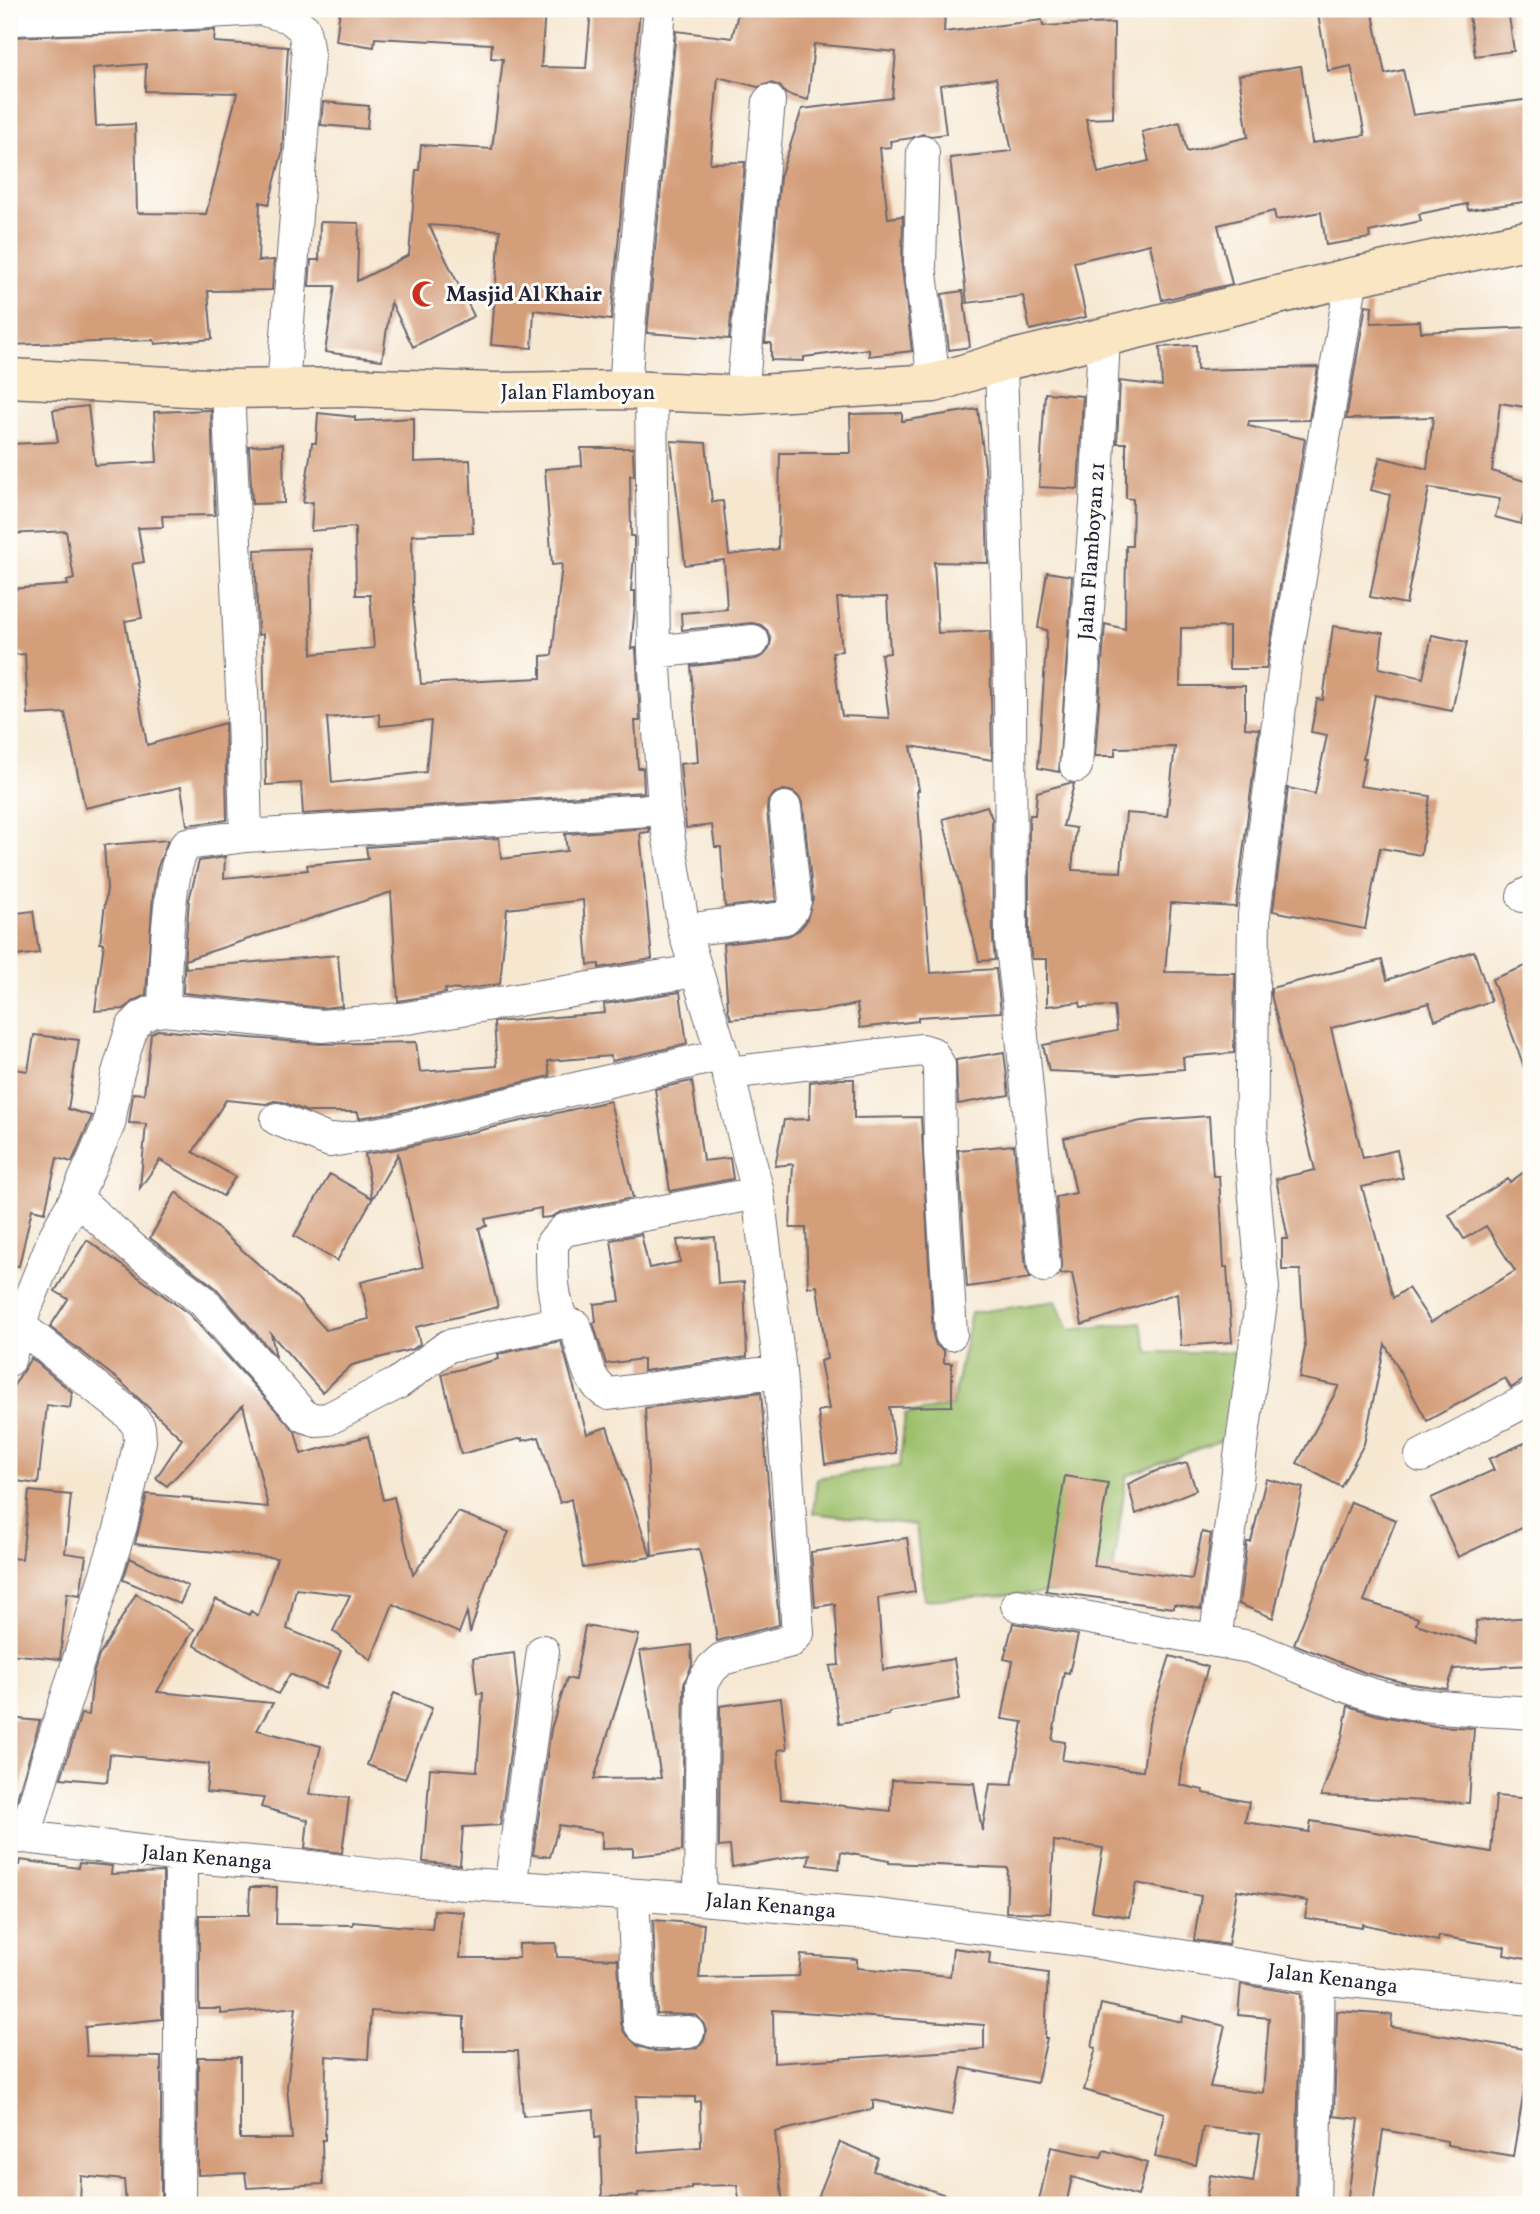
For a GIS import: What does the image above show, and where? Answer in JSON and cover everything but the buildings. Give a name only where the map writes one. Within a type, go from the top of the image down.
[{"type":"street","points":[[9,19],[138,16],[261,9],[289,17],[304,29],[308,55],[283,388]]},
{"type":"street","points":[[660,9],[631,303],[664,809],[684,930],[758,1192],[780,1371],[798,1633],[791,1641],[722,1660],[712,1668],[702,1684],[700,1899]]},
{"type":"street","points":[[742,395],[769,101]]},
{"type":"street","points":[[923,152],[920,264],[934,383]]},
{"type":"street","name":"Jalan Flamboyan","points":[[9,378],[228,389],[350,387],[742,395],[934,383],[1001,362],[1352,277],[1531,240]]},
{"type":"street","points":[[1215,1642],[1263,1288],[1251,1153],[1254,915],[1286,658],[1352,277]]},
{"type":"street","name":"Jalan Flamboyan 21","points":[[1076,766],[1096,503],[1104,337]]},
{"type":"street","points":[[1001,362],[1010,691],[1010,941],[1019,1005],[1044,1266]]},
{"type":"street","points":[[228,389],[246,836]]},
{"type":"street","points":[[654,652],[753,641]]},
{"type":"street","points":[[684,930],[785,918],[792,910],[795,901],[785,808]]},
{"type":"street","points":[[164,1010],[166,933],[182,848],[187,844],[246,836],[664,809]]},
{"type":"street","points":[[9,1360],[19,1325],[55,1236],[76,1198],[109,1124],[117,1076],[132,1027],[142,1017],[164,1010],[322,1026],[401,1019],[695,971]]},
{"type":"street","points":[[277,1119],[330,1141],[393,1131],[724,1064],[922,1050],[932,1053],[939,1065],[940,1151],[951,1334]]},
{"type":"street","points":[[563,1322],[555,1293],[552,1243],[564,1230],[758,1192]]},
{"type":"street","points":[[76,1198],[132,1248],[202,1300],[304,1416],[316,1420],[328,1419],[398,1383],[448,1346],[563,1322],[575,1326],[590,1375],[601,1390],[609,1394],[780,1371]]},
{"type":"street","points":[[17,1838],[51,1745],[121,1526],[139,1441],[139,1427],[130,1414],[19,1325]]},
{"type":"street","points":[[1421,1456],[1531,1398]]},
{"type":"street","points":[[1017,1605],[1250,1647],[1362,1692],[1461,1710],[1531,1713]]},
{"type":"street","points":[[510,1888],[543,1651]]},
{"type":"street","name":"Jalan Kenanga","points":[[17,1838],[422,1881],[700,1899],[868,1914],[1074,1938],[1319,1978],[1531,1999]]},
{"type":"street","points":[[179,2205],[181,1856]]},
{"type":"street","points":[[633,1895],[639,2022],[642,2030],[649,2033],[688,2032]]},
{"type":"street","points":[[1314,2205],[1319,1978]]},
{"type":"green space","points":[[1056,1301],[1069,1330],[1140,1322],[1149,1352],[1237,1352],[1233,1436],[1126,1476],[1111,1589],[924,1600],[916,1525],[813,1513],[817,1478],[900,1466],[905,1414],[952,1406],[971,1313]]},
{"type":"place","name":"Masjid Al Khair","points":[[425,294]]}]
